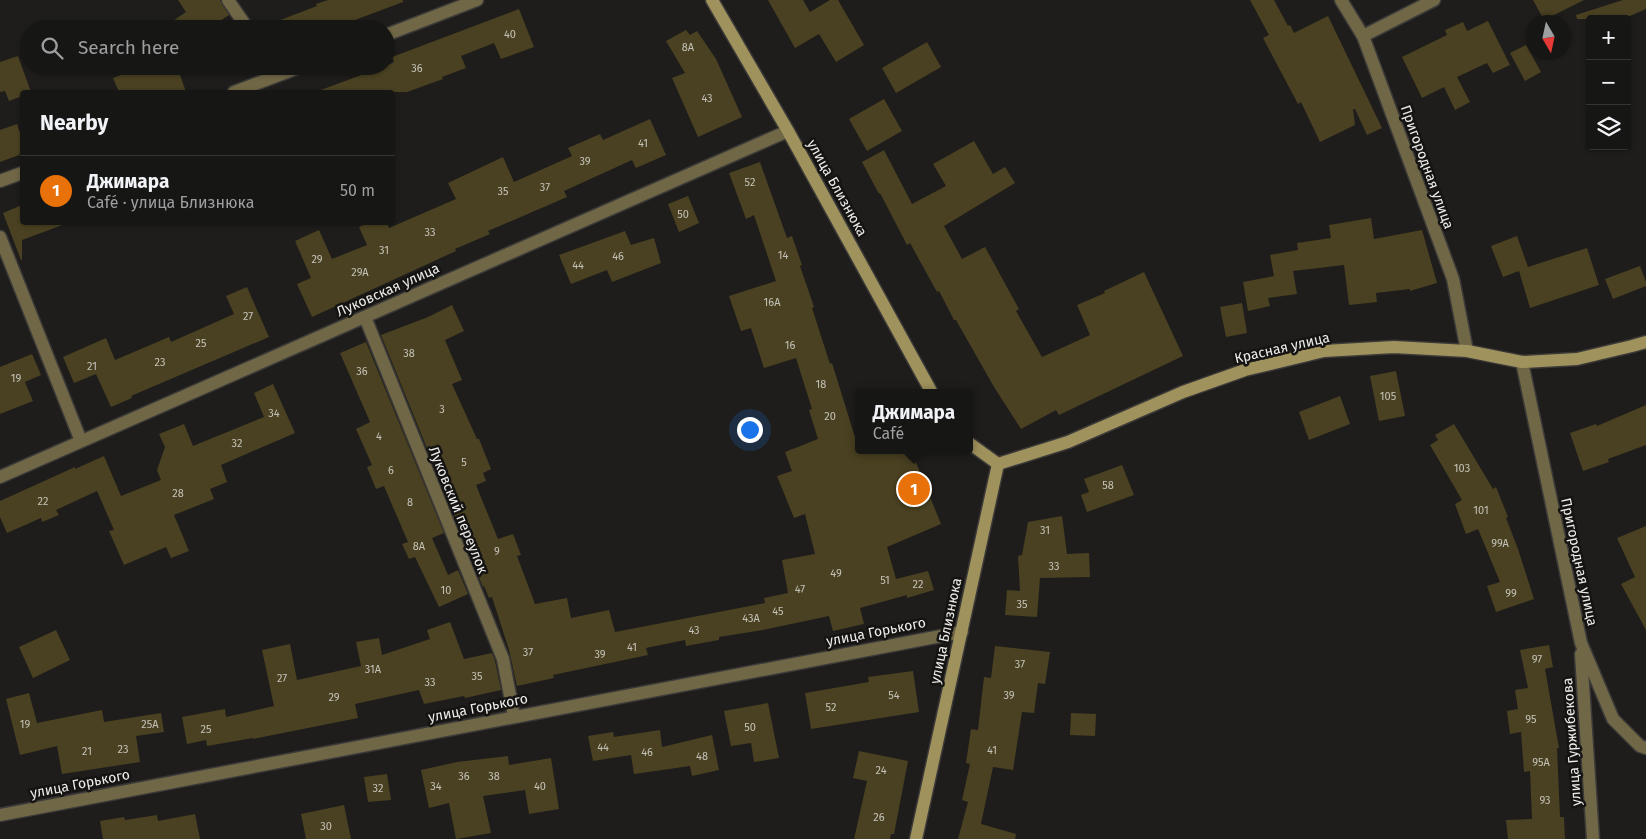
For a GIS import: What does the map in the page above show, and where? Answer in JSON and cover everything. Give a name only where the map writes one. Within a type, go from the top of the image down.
[{"type":"street","points":[[228,0],[242,20]]},
{"type":"street","points":[[395,31],[477,0]]},
{"type":"street","name":"улица Близнюка","points":[[712,0],[788,131],[930,389]]},
{"type":"street","name":"Пригородная улица","points":[[1341,0],[1363,36],[1453,279],[1467,351]]},
{"type":"street","points":[[1363,36],[1434,0]]},
{"type":"street","points":[[238,90],[267,75]]},
{"type":"street","name":"Луковская улица","points":[[0,477],[788,131]]},
{"type":"street","points":[[0,181],[20,174]]},
{"type":"street","points":[[0,237],[81,441]]},
{"type":"street","name":"Луковский переулок","points":[[365,317],[503,659],[514,716]]},
{"type":"street","name":"Красная улица","points":[[998,464],[1068,442],[1183,392],[1245,370],[1324,352],[1394,347],[1467,351],[1522,362],[1576,359],[1646,342]]},
{"type":"street","name":"Пригородная улица","points":[[1522,362],[1581,643],[1613,719],[1640,746],[1646,748]]},
{"type":"street","points":[[973,446],[998,464]]},
{"type":"street","name":"улица Близнюка","points":[[916,839],[998,464]]},
{"type":"street","name":"улица Горького","points":[[0,815],[962,632]]},
{"type":"street","name":"улица Гуржибекова","points":[[1581,643],[1593,839]]},
{"type":"building","points":[[178,0],[220,0],[229,15],[222,20],[174,20],[186,12]]},
{"type":"building","points":[[328,0],[403,0],[403,2],[355,20],[280,20],[317,6],[316,4]]},
{"type":"building","points":[[768,0],[803,0],[810,12],[830,0],[838,0],[864,45],[836,62],[819,34],[795,48]]},
{"type":"building","points":[[1250,0],[1274,0],[1288,26],[1290,25],[1294,33],[1328,16],[1382,128],[1367,135],[1355,109],[1353,109],[1355,125],[1320,142],[1301,102],[1298,104],[1263,38],[1269,35]]},
{"type":"building","points":[[1533,0],[1584,0],[1554,15],[1541,15]]},
{"type":"building","points":[[1623,0],[1646,0],[1646,9],[1631,16],[1586,15],[1586,19],[1577,19],[1576,15]]},
{"type":"building","points":[[519,9],[534,47],[501,59],[494,43],[461,56],[466,68],[442,77],[443,79],[407,92],[395,92],[395,90],[321,90],[362,75],[395,75],[395,56]]},
{"type":"building","points":[[1488,21],[1510,65],[1493,73],[1487,63],[1457,77],[1470,102],[1455,110],[1444,87],[1422,98],[1402,57],[1447,35],[1445,30],[1463,22],[1467,31]]},
{"type":"building","points":[[686,30],[690,35],[697,31],[716,59],[742,117],[698,137],[672,78],[685,73],[666,41]]},
{"type":"building","points":[[927,42],[941,67],[896,93],[882,68]]},
{"type":"building","points":[[1526,45],[1526,60],[1534,60],[1541,72],[1525,81],[1510,53]]},
{"type":"building","points":[[18,56],[20,75],[25,75],[30,90],[20,90],[20,97],[9,101],[5,91],[0,92],[0,62]]},
{"type":"building","points":[[121,75],[180,75],[185,90],[118,90],[113,78]]},
{"type":"building","points":[[884,99],[902,131],[867,151],[849,119]]},
{"type":"building","points":[[650,119],[666,155],[636,168],[632,160],[564,191],[567,197],[488,231],[490,234],[455,249],[456,251],[312,317],[297,284],[311,278],[295,241],[319,230],[332,259],[367,245],[359,227],[363,225],[388,225],[389,228],[456,199],[448,183],[503,157],[514,182],[572,156],[568,148],[600,134],[603,140]]},
{"type":"building","points":[[17,124],[20,133],[20,155],[0,162],[0,130]]},
{"type":"building","points":[[974,141],[993,174],[1005,167],[1015,183],[944,226],[962,259],[985,247],[1019,309],[1016,311],[1042,357],[1090,335],[1077,305],[1105,293],[1104,291],[1144,272],[1183,356],[1059,415],[1056,410],[1021,429],[994,387],[956,320],[954,320],[939,291],[937,292],[910,243],[907,245],[862,162],[884,150],[912,204],[946,186],[933,164]]},
{"type":"building","points":[[760,162],[787,238],[792,236],[802,265],[800,266],[814,307],[812,308],[830,364],[832,363],[855,437],[855,454],[913,454],[941,524],[887,547],[896,579],[928,571],[934,590],[907,598],[907,595],[860,608],[864,624],[833,631],[829,616],[719,637],[719,640],[686,646],[685,640],[646,648],[648,655],[553,675],[554,678],[517,686],[509,650],[492,597],[489,598],[473,563],[478,561],[465,525],[459,527],[381,335],[428,317],[452,305],[464,331],[445,340],[462,380],[452,384],[477,439],[479,439],[491,469],[483,473],[486,481],[476,485],[498,539],[513,534],[521,555],[517,556],[535,604],[567,598],[571,618],[609,610],[615,632],[765,603],[764,598],[788,593],[782,560],[815,554],[805,514],[794,518],[777,476],[792,471],[785,452],[818,439],[809,410],[812,409],[796,358],[764,368],[751,328],[741,331],[729,296],[776,281],[754,215],[746,219],[729,173]]},
{"type":"building","points":[[688,196],[699,223],[679,232],[668,204]]},
{"type":"building","points":[[20,206],[20,225],[62,225],[22,240],[21,260],[3,213]]},
{"type":"building","points":[[1371,218],[1374,239],[1422,230],[1437,283],[1410,291],[1410,289],[1376,293],[1377,302],[1349,305],[1344,265],[1293,271],[1297,294],[1268,298],[1270,306],[1248,311],[1243,282],[1274,276],[1270,255],[1298,250],[1297,243],[1331,238],[1329,225]]},
{"type":"building","points":[[625,231],[631,245],[654,238],[661,263],[612,282],[607,270],[571,284],[559,255]]},
{"type":"building","points":[[1517,236],[1528,267],[1587,248],[1599,285],[1530,308],[1519,271],[1503,277],[1491,246]]},
{"type":"building","points":[[1640,266],[1646,286],[1613,299],[1605,279]]},
{"type":"building","points":[[247,287],[269,337],[131,396],[132,398],[111,407],[96,374],[74,383],[63,357],[106,338],[115,360],[169,337],[171,342],[234,314],[226,296]]},
{"type":"building","points":[[1242,303],[1247,333],[1226,337],[1220,307]]},
{"type":"building","points":[[366,342],[444,533],[432,538],[448,575],[458,570],[468,594],[439,607],[415,557],[409,559],[402,544],[408,542],[384,486],[376,489],[367,467],[372,465],[356,429],[370,422],[340,353]]},
{"type":"building","points":[[32,354],[41,375],[25,382],[33,401],[0,414],[0,367]]},
{"type":"building","points":[[1396,371],[1405,416],[1379,421],[1370,376]]},
{"type":"building","points":[[273,384],[295,433],[221,465],[227,482],[210,489],[214,499],[174,515],[189,551],[171,558],[166,547],[124,565],[109,531],[114,530],[97,491],[56,510],[59,515],[42,522],[41,518],[7,533],[0,517],[0,501],[104,456],[121,496],[161,480],[157,470],[165,447],[159,434],[184,424],[193,446],[264,417],[254,393]]},
{"type":"building","points":[[1340,396],[1350,424],[1309,440],[1299,412]]},
{"type":"building","points":[[1646,405],[1646,445],[1608,459],[1609,462],[1583,471],[1570,433],[1596,424],[1597,426]]},
{"type":"building","points":[[1454,424],[1493,489],[1496,487],[1508,517],[1506,518],[1534,599],[1496,612],[1487,586],[1500,582],[1478,529],[1466,534],[1455,504],[1462,500],[1430,445],[1438,440],[1435,435]]},
{"type":"building","points":[[1122,465],[1134,495],[1087,512],[1081,495],[1089,492],[1084,479]]},
{"type":"building","points":[[1062,516],[1067,554],[1089,553],[1090,577],[1040,578],[1037,617],[1005,615],[1007,590],[1020,591],[1018,556],[1022,555],[1028,522]]},
{"type":"building","points":[[1646,526],[1646,630],[1621,584],[1635,577],[1617,538]]},
{"type":"building","points":[[450,622],[464,659],[492,653],[501,690],[424,704],[419,690],[355,704],[358,718],[253,739],[207,746],[206,740],[187,744],[182,717],[225,709],[226,717],[274,706],[262,650],[290,644],[297,680],[361,666],[356,642],[379,638],[382,655],[430,639],[427,630]]},
{"type":"building","points":[[56,630],[70,660],[33,678],[19,647]]},
{"type":"building","points":[[1549,645],[1553,667],[1545,669],[1559,748],[1557,748],[1560,817],[1564,817],[1565,839],[1508,839],[1506,820],[1532,819],[1530,771],[1524,772],[1521,732],[1510,734],[1507,711],[1518,709],[1515,690],[1528,688],[1520,650]]},
{"type":"building","points":[[995,646],[1050,652],[1045,684],[1038,683],[1034,713],[1022,712],[1013,770],[993,767],[981,824],[1016,834],[1015,839],[958,839],[968,802],[962,800],[970,764],[966,763],[971,729],[978,730],[984,677],[991,678]]},
{"type":"building","points":[[913,671],[919,712],[811,729],[805,693],[869,682],[868,677]]},
{"type":"building","points":[[29,693],[37,723],[102,710],[104,722],[161,713],[164,732],[136,736],[140,762],[62,774],[57,746],[20,755],[6,699]]},
{"type":"building","points":[[768,703],[779,758],[754,762],[751,743],[731,746],[724,711]]},
{"type":"building","points":[[1071,713],[1096,714],[1095,736],[1070,735]]},
{"type":"building","points":[[660,730],[662,747],[712,735],[719,770],[692,776],[690,766],[634,774],[631,755],[593,761],[588,736],[613,732],[614,737]]},
{"type":"building","points":[[859,751],[908,761],[894,834],[891,834],[890,839],[854,839],[867,781],[853,778]]},
{"type":"building","points":[[508,756],[509,765],[551,758],[559,809],[529,814],[525,790],[483,796],[491,833],[456,839],[449,803],[429,808],[421,770],[457,762]]},
{"type":"building","points":[[387,774],[391,800],[368,802],[364,777]]},
{"type":"building","points":[[344,805],[351,839],[306,839],[301,814]]},
{"type":"building","points":[[195,814],[200,839],[103,839],[100,821],[124,817],[125,820],[157,815],[158,821]]},
{"type":"place","name":"Джимара","points":[[914,489]]}]
